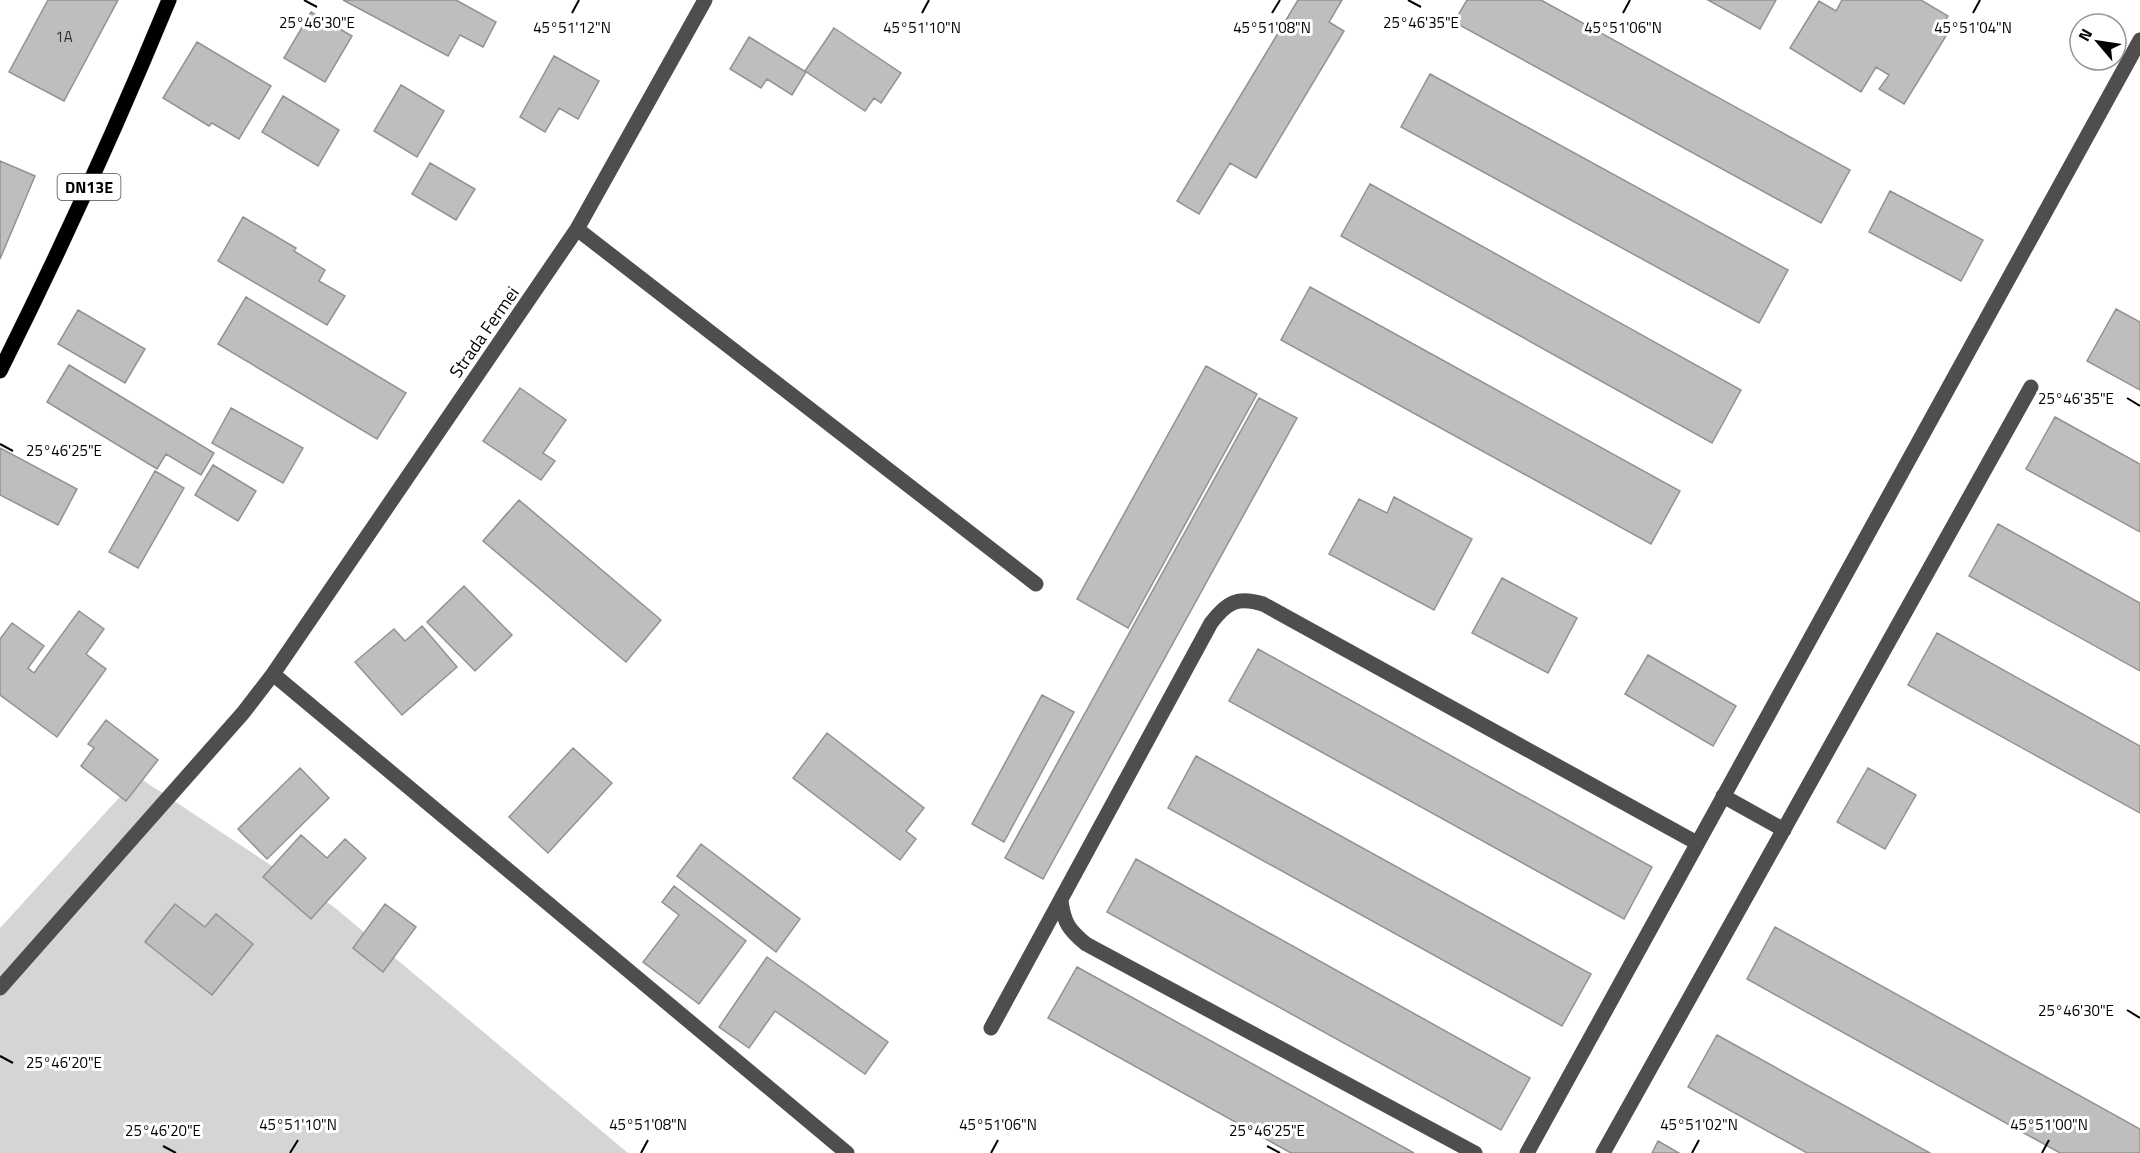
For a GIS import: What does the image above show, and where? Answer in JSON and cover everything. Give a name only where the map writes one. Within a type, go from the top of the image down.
[{"type":"main road","name":"DN13E","points":[[0,371],[103,156],[169,0]]},
{"type":"street","name":"Strada Fermei","points":[[0,987],[243,713],[273,674],[577,229],[705,0]]},
{"type":"street","points":[[1527,1153],[2140,40]]},
{"type":"street","points":[[577,229],[1036,584]]},
{"type":"street","points":[[1604,1153],[2031,387]]},
{"type":"street","points":[[991,1028],[1211,623],[1220,611],[1234,602],[1248,599],[1263,604],[1697,843]]},
{"type":"street","points":[[273,674],[847,1153]]},
{"type":"street","points":[[1723,796],[1784,830]]},
{"type":"street","points":[[1061,901],[1064,920],[1072,933],[1086,944],[1475,1153]]},
{"type":"shaded area","points":[[138,777],[334,907],[628,1153],[0,1153],[0,928]]},
{"type":"building","points":[[48,0],[118,0],[64,101],[9,72]]},
{"type":"building","points":[[343,0],[456,0],[496,22],[483,47],[460,35],[448,56]]},
{"type":"building","points":[[1298,0],[1342,0],[1329,22],[1344,31],[1256,178],[1230,163],[1199,214],[1177,201]]},
{"type":"building","points":[[1467,0],[1541,0],[1850,170],[1821,223],[1454,22]]},
{"type":"building","points":[[1708,0],[1776,0],[1760,29]]},
{"type":"building","points":[[1842,0],[1921,0],[1948,16],[1939,31],[1946,36],[1904,104],[1879,89],[1889,75],[1876,67],[1861,92],[1790,48],[1819,1],[1836,11]]},
{"type":"building","points":[[311,12],[352,36],[325,82],[284,58]]},
{"type":"building","points":[[834,28],[901,73],[881,103],[874,98],[865,111],[805,71]]},
{"type":"building","points":[[749,37],[806,72],[792,95],[767,79],[761,88],[730,69]]},
{"type":"building","points":[[197,42],[271,86],[239,139],[212,123],[209,126],[163,98]]},
{"type":"building","points":[[554,56],[599,81],[578,119],[559,108],[545,132],[520,117]]},
{"type":"building","points":[[1430,74],[1788,270],[1759,323],[1401,127]]},
{"type":"building","points":[[401,85],[444,111],[417,157],[374,131]]},
{"type":"building","points":[[283,96],[339,130],[318,166],[262,132]]},
{"type":"building","points":[[0,161],[35,176],[0,259]]},
{"type":"building","points":[[430,163],[475,189],[456,220],[412,194]]},
{"type":"building","points":[[1370,184],[1741,390],[1712,443],[1341,236]]},
{"type":"building","points":[[1890,191],[1983,240],[1961,281],[1869,232]]},
{"type":"building","points":[[243,217],[296,248],[294,251],[325,270],[319,281],[345,296],[327,325],[218,261]]},
{"type":"building","points":[[1310,287],[1680,491],[1651,544],[1281,340]]},
{"type":"building","points":[[246,297],[406,393],[377,439],[218,344]]},
{"type":"building","points":[[2116,309],[2140,322],[2140,390],[2087,361]]},
{"type":"building","points":[[78,310],[145,349],[125,383],[58,344]]},
{"type":"building","points":[[69,365],[214,453],[201,475],[166,454],[157,469],[47,402]]},
{"type":"building","points":[[1206,366],[1257,394],[1128,628],[1077,599]]},
{"type":"building","points":[[520,388],[566,420],[543,453],[555,461],[541,480],[483,441]]},
{"type":"building","points":[[1259,398],[1297,418],[1043,879],[1005,858]]},
{"type":"building","points":[[231,408],[303,448],[283,483],[212,443]]},
{"type":"building","points":[[2055,417],[2140,464],[2140,532],[2026,469]]},
{"type":"building","points":[[0,448],[77,489],[58,525],[0,495]]},
{"type":"building","points":[[213,465],[256,491],[238,521],[195,495]]},
{"type":"building","points":[[155,471],[184,488],[138,568],[109,552]]},
{"type":"building","points":[[1394,497],[1472,539],[1434,610],[1329,554],[1359,499],[1387,513]]},
{"type":"building","points":[[519,500],[661,620],[626,662],[483,541]]},
{"type":"building","points":[[1998,524],[2140,603],[2140,671],[1969,576]]},
{"type":"building","points":[[1502,578],[1577,618],[1548,673],[1472,633]]},
{"type":"building","points":[[464,586],[512,635],[475,671],[427,622]]},
{"type":"building","points":[[79,611],[104,629],[86,654],[106,669],[57,737],[0,695],[0,639],[12,623],[44,646],[28,668],[34,673]]},
{"type":"building","points":[[422,626],[457,667],[402,715],[355,662],[394,629],[405,641]]},
{"type":"building","points":[[1937,633],[2140,746],[2140,813],[1908,685]]},
{"type":"building","points":[[1258,649],[1652,867],[1624,919],[1229,701]]},
{"type":"building","points":[[1648,655],[1736,706],[1713,746],[1625,694]]},
{"type":"building","points":[[1042,695],[1074,712],[1004,842],[972,824]]},
{"type":"building","points":[[106,720],[158,760],[126,801],[81,766],[94,748],[88,744]]},
{"type":"building","points":[[827,733],[924,808],[906,831],[916,839],[900,860],[793,778]]},
{"type":"building","points":[[573,748],[612,783],[548,853],[509,817]]},
{"type":"building","points":[[1196,756],[1591,974],[1562,1026],[1168,808]]},
{"type":"building","points":[[300,768],[329,798],[267,859],[238,829]]},
{"type":"building","points":[[1868,768],[1916,795],[1885,849],[1837,822]]},
{"type":"building","points":[[301,835],[327,858],[345,839],[366,858],[311,919],[263,877]]},
{"type":"building","points":[[701,844],[800,919],[776,952],[677,876]]},
{"type":"building","points":[[1136,859],[1530,1078],[1501,1130],[1107,912]]},
{"type":"building","points":[[674,886],[746,941],[699,1004],[643,962],[679,915],[662,902]]},
{"type":"building","points":[[175,904],[205,927],[216,914],[253,944],[212,995],[145,942]]},
{"type":"building","points":[[385,904],[416,927],[383,972],[353,948]]},
{"type":"building","points":[[1775,927],[2140,1129],[2140,1153],[2060,1153],[1747,979]]},
{"type":"building","points":[[767,957],[888,1042],[865,1074],[775,1011],[749,1048],[719,1027]]},
{"type":"building","points":[[1077,967],[1414,1153],[1291,1153],[1048,1018]]},
{"type":"building","points":[[1717,1035],[1930,1153],[1807,1153],[1688,1087]]},
{"type":"building","points":[[1658,1141],[1679,1153],[1652,1153]]}]
